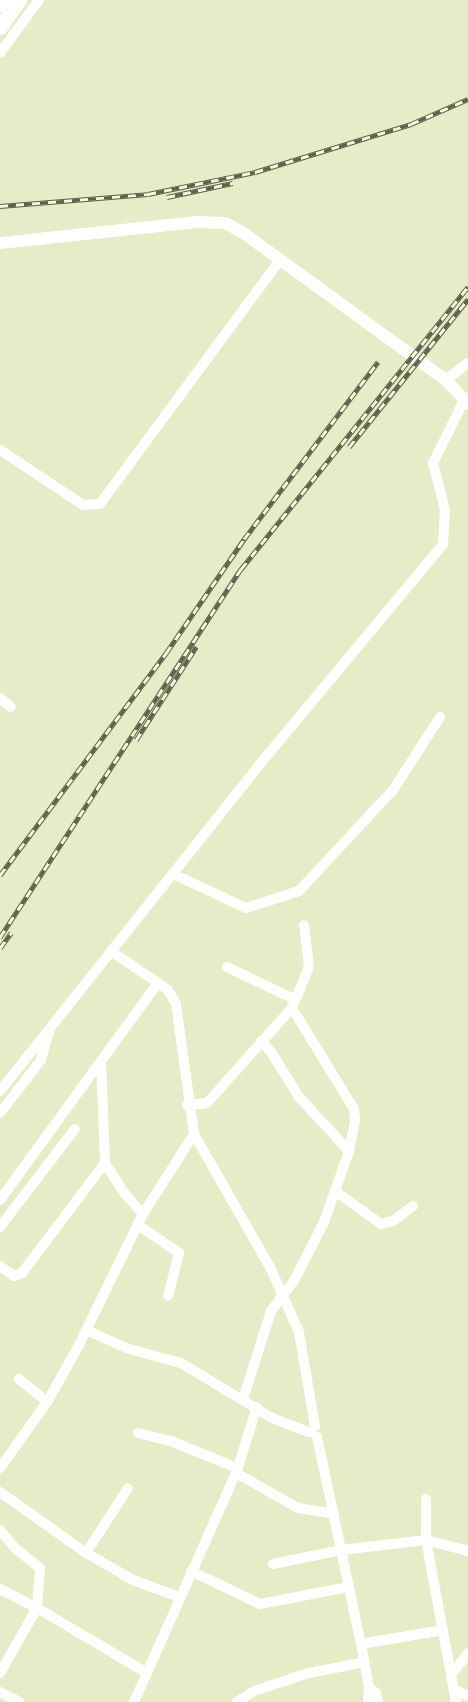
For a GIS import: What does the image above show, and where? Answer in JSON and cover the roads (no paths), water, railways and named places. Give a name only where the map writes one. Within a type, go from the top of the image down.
[{"type":"main road","points":[[0,4],[3,0]]},
{"type":"main road","points":[[0,26],[19,0]]},
{"type":"street","points":[[0,53],[38,0]]},
{"type":"street","points":[[0,243],[211,221],[225,223],[242,232],[279,262],[446,380],[466,402],[433,463],[444,510],[443,544],[173,874],[0,1091]]},
{"type":"street","points":[[0,450],[83,505],[100,504],[279,262]]},
{"type":"street","points":[[446,380],[468,363]]},
{"type":"street","points":[[0,698],[11,707]]},
{"type":"street","points":[[173,874],[246,908],[299,891],[393,790],[440,717]]},
{"type":"street","points":[[187,1105],[207,1103],[294,1004],[309,967],[304,925]]},
{"type":"street","points":[[111,951],[168,990],[176,1004],[187,1105],[194,1134],[270,1267],[299,1332],[314,1432],[334,1514],[361,1644],[369,1687],[368,1702]]},
{"type":"street","points":[[227,967],[294,1004],[354,1110],[348,1151],[335,1191],[311,1251],[271,1311],[243,1399]]},
{"type":"street","points":[[0,1200],[158,983]]},
{"type":"street","points":[[0,1113],[41,1060],[51,1027]]},
{"type":"street","points":[[261,1041],[271,1052],[299,1098],[348,1151]]},
{"type":"street","points":[[101,1061],[105,1163],[125,1194],[143,1214]]},
{"type":"street","points":[[0,1227],[75,1129]]},
{"type":"street","points":[[0,1468],[47,1402],[86,1330],[143,1214],[194,1134]]},
{"type":"street","points":[[0,1266],[14,1276],[22,1273],[105,1163]]},
{"type":"street","points":[[335,1191],[381,1224],[393,1222],[412,1206]]},
{"type":"street","points":[[138,1225],[179,1253],[168,1296]]},
{"type":"street","points":[[86,1330],[153,1358],[181,1363],[287,1425],[314,1432]]},
{"type":"street","points":[[19,1379],[47,1402]]},
{"type":"street","points":[[134,1702],[237,1470],[257,1407]]},
{"type":"street","points":[[138,1433],[173,1442],[237,1470],[298,1508],[334,1514]]},
{"type":"street","points":[[86,1552],[128,1488]]},
{"type":"street","points":[[0,1492],[86,1552],[133,1580],[179,1597]]},
{"type":"street","points":[[426,1499],[426,1540],[456,1702]]},
{"type":"street","points":[[0,1530],[15,1548],[40,1568],[37,1608],[0,1673]]},
{"type":"street","points":[[273,1564],[340,1550],[426,1540],[468,1551]]},
{"type":"street","points":[[191,1571],[260,1604],[348,1587]]},
{"type":"street","points":[[0,1589],[37,1608],[147,1673]]},
{"type":"street","points":[[361,1644],[442,1630]]},
{"type":"street","points":[[451,1674],[468,1653]]},
{"type":"street","points":[[237,1702],[254,1691],[305,1674],[364,1662]]},
{"type":"street","points":[[369,1687],[376,1693],[378,1702]]},
{"type":"street","points":[[454,1689],[468,1696]]},
{"type":"street","points":[[0,1692],[20,1702]]},
{"type":"railway","points":[[0,206],[148,194],[255,172],[411,124],[468,99]]},
{"type":"railway","points":[[167,197],[233,183]]},
{"type":"railway","points":[[0,937],[241,569],[468,287]]},
{"type":"railway","points":[[349,447],[468,299]]},
{"type":"railway","points":[[0,875],[166,653],[244,539],[378,362]]},
{"type":"railway","points":[[136,740],[196,647]]},
{"type":"railway","points":[[0,948],[11,933]]}]
